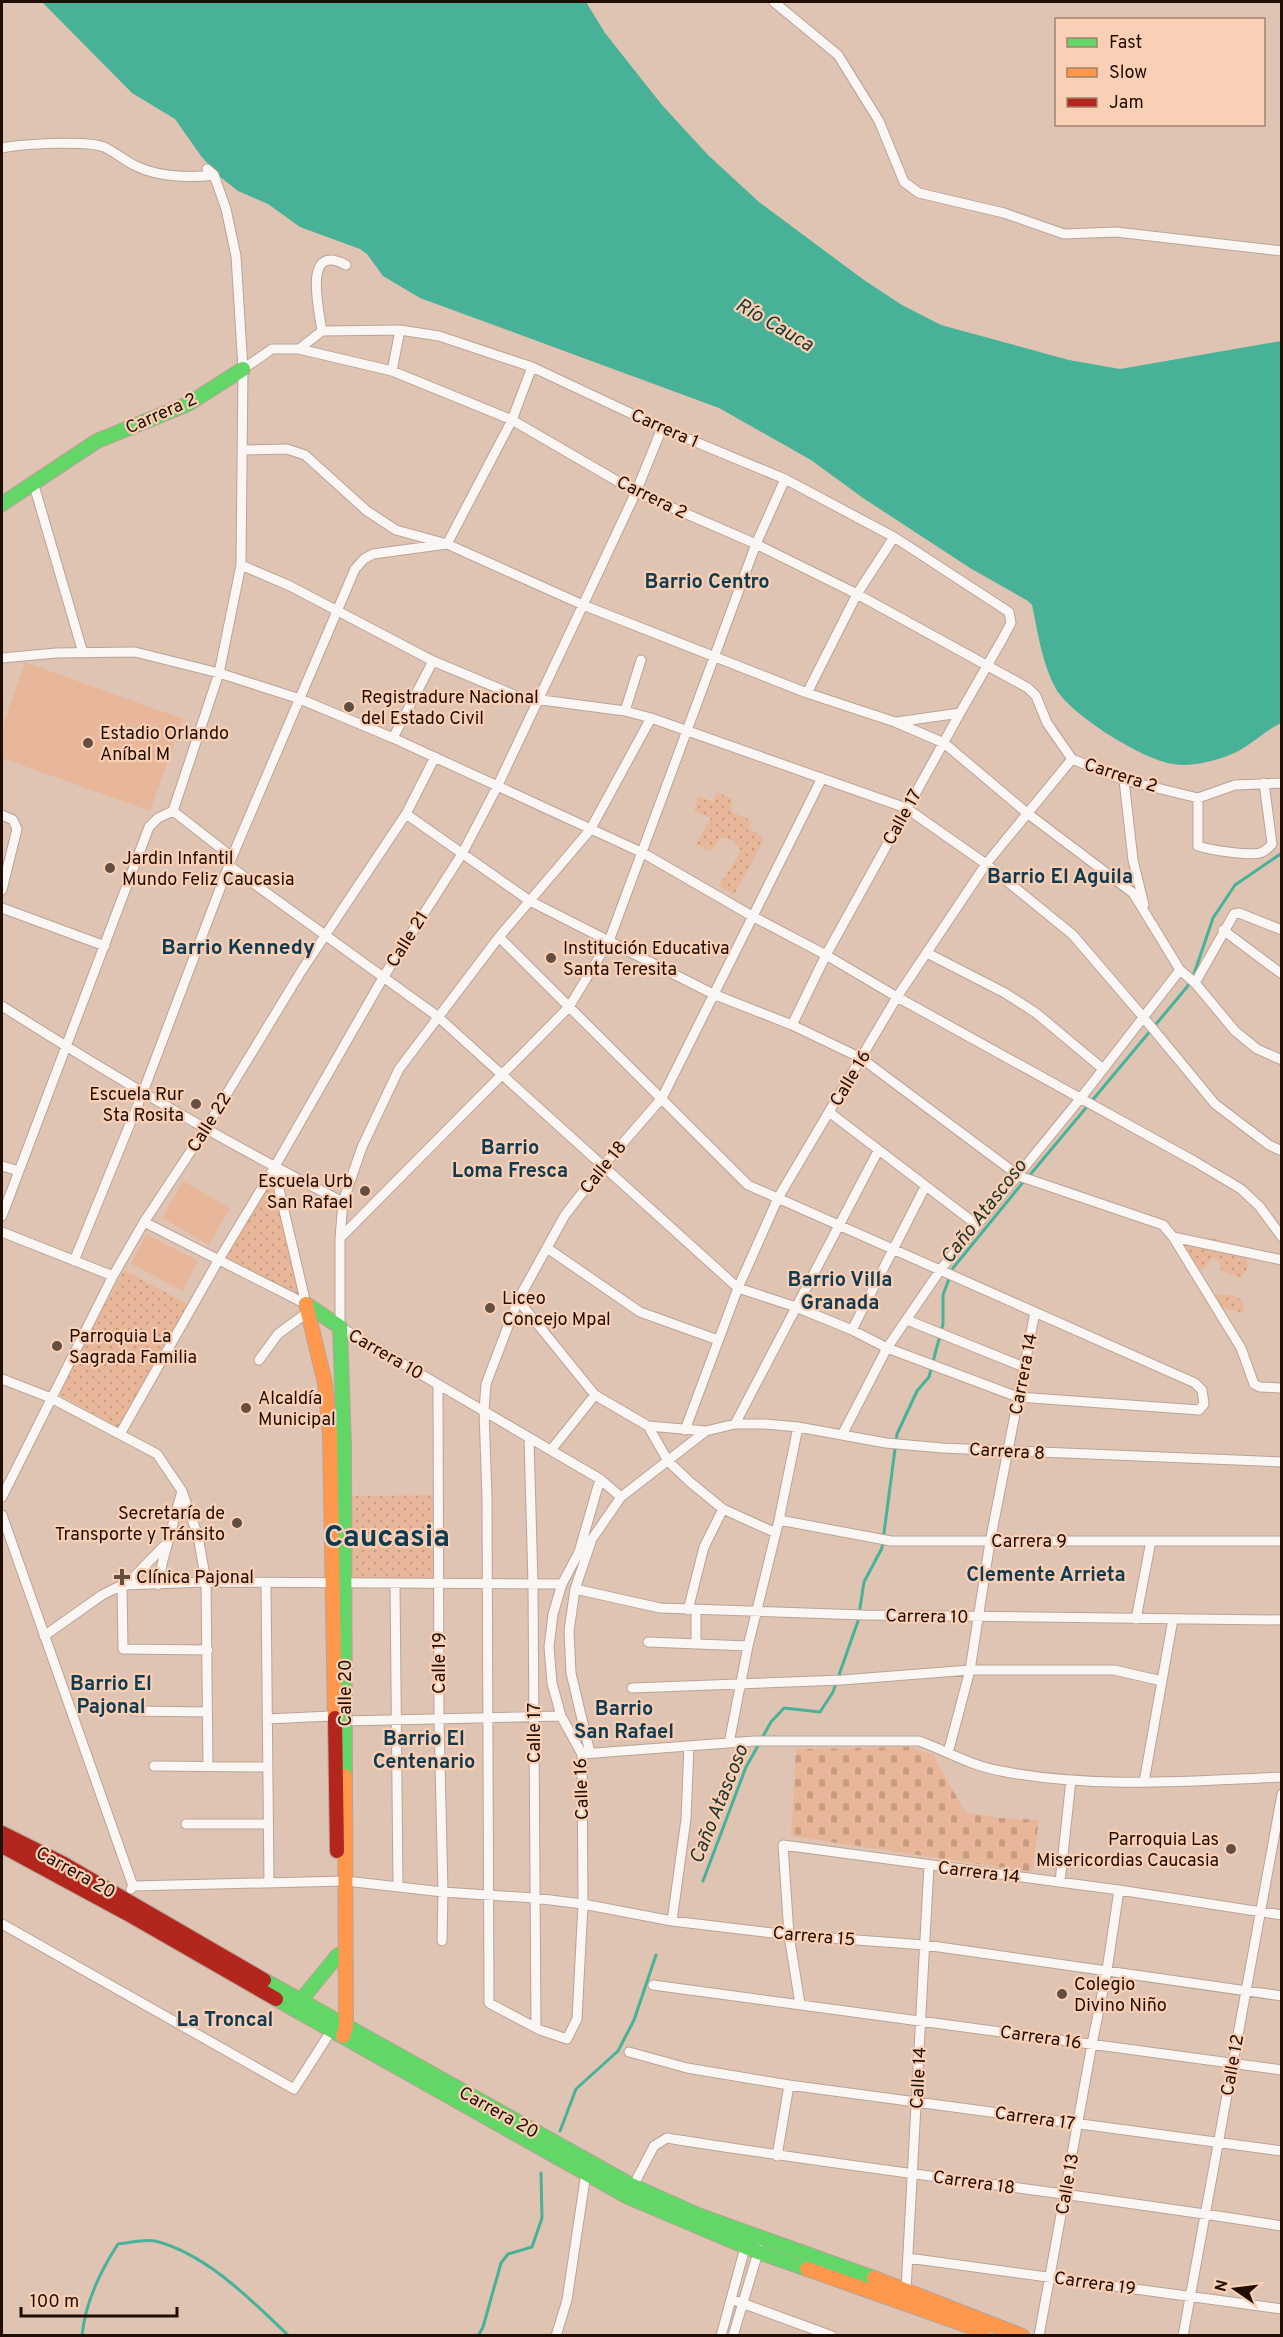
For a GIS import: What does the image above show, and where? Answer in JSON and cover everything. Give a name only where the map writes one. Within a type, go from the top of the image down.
[{"type":"main road","name":"Carrera 2","points":[[2,504],[97,441],[188,404],[243,369]]},
{"type":"main road","name":"Carrera 10","points":[[307,1308],[340,1327]]},
{"type":"main road","name":"Calle 20","points":[[307,1308],[325,1383],[338,1584]]},
{"type":"main road","name":"Calle 20","points":[[339,2029],[340,1327]]},
{"type":"main road","name":"Carrera 20","points":[[2,1833],[64,1864],[301,2000],[339,2029],[628,2197],[996,2336]]},
{"type":"main road","name":"Carrera 20","points":[[2,1846],[633,2186],[754,2243],[906,2290],[1022,2336]]},
{"type":"main road","name":"Calle 20","points":[[339,2029],[338,1955],[341,1881]]},
{"type":"main road","points":[[301,2000],[338,1955]]},
{"type":"street","points":[[774,2],[838,55],[879,121],[904,182],[919,193],[1004,213],[1064,234],[1116,232],[1281,251]]},
{"type":"street","points":[[2,148],[89,143],[104,148],[139,168],[169,175],[197,177],[210,172],[226,209],[236,256],[243,369],[244,450],[241,565],[219,673],[173,811],[158,818],[148,827],[2,1216]]},
{"type":"street","points":[[299,349],[322,331],[316,275],[323,263],[328,260],[336,260],[346,265]]},
{"type":"street","points":[[392,371],[400,330]]},
{"type":"street","name":"Carrera 1","points":[[322,331],[400,330],[439,336],[532,367],[662,428],[785,479],[894,537],[1009,612]]},
{"type":"street","name":"Carrera 2","points":[[243,369],[272,349],[299,349],[392,371],[512,420],[636,492],[756,544],[856,594],[1028,688],[1036,696],[1047,723],[1072,759],[1124,780],[1198,798]]},
{"type":"street","points":[[447,544],[512,420],[532,367]]},
{"type":"street","name":"Calle 21","points":[[120,1434],[384,976],[462,854],[497,787],[583,605],[636,492],[662,428]]},
{"type":"street","points":[[244,450],[287,449],[305,455],[367,511],[396,530],[447,544],[583,605],[807,693],[895,722],[944,743],[1028,813],[1133,893],[1180,970],[1192,980],[1235,1031],[1257,1049],[1281,1060]]},
{"type":"street","points":[[340,1238],[569,1007],[609,941],[756,544],[785,479]]},
{"type":"street","points":[[33,482],[83,653]]},
{"type":"street","points":[[396,530],[401,550]]},
{"type":"street","points":[[807,693],[856,594],[894,537]]},
{"type":"street","points":[[74,1261],[143,1092],[230,861],[355,569],[364,559],[373,554],[447,544]]},
{"type":"street","points":[[241,565],[290,586],[433,661],[519,697],[625,711],[651,718],[906,808],[986,864],[1073,935],[1215,1104],[1269,1145],[1281,1151]]},
{"type":"street","name":"Calle 17","points":[[792,1025],[826,954],[1011,623],[1009,612]]},
{"type":"street","points":[[2,658],[56,653],[135,652],[219,673],[300,699],[435,757],[643,854],[752,916],[826,954],[897,997],[1241,1189],[1260,1208],[1281,1237]]},
{"type":"street","points":[[625,711],[641,660]]},
{"type":"street","points":[[393,738],[433,661]]},
{"type":"street","points":[[895,722],[960,713]]},
{"type":"street","points":[[340,1327],[340,1238],[343,1202],[362,1147],[399,1069],[499,937],[590,830],[651,718]]},
{"type":"street","name":"Calle 22","points":[[2,1497],[113,1276],[144,1222],[206,1128],[325,934],[406,814],[435,757]]},
{"type":"street","name":"Calle 16","points":[[685,1430],[717,1340],[778,1198],[897,997],[986,864],[1072,759]]},
{"type":"street","name":"Calle 18","points":[[536,2028],[489,2003],[484,1411],[486,1384],[519,1300],[565,1215],[603,1166],[662,1098],[822,778]]},
{"type":"street","points":[[1124,780],[1133,860],[1146,915]]},
{"type":"street","points":[[1264,783],[1272,844],[1266,850],[1258,854],[1198,846],[1198,798],[1235,785],[1264,783],[1281,783]]},
{"type":"street","points":[[173,811],[230,861],[437,1016],[738,1288],[796,1307],[852,1330],[887,1348],[1018,1397],[1199,1410],[1204,1404],[1202,1390],[1195,1383],[748,1185],[499,937]]},
{"type":"street","points":[[406,814],[530,901],[713,993],[792,1025],[861,1058],[1024,1178],[1163,1225],[1173,1237],[1241,1348],[1252,1380],[1260,1387],[1281,1388]]},
{"type":"street","points":[[2,815],[13,820],[17,829],[2,890]]},
{"type":"street","points":[[2,908],[105,946]]},
{"type":"street","points":[[1192,980],[1234,914],[1239,913],[1281,930]]},
{"type":"street","points":[[1223,930],[1281,974]]},
{"type":"street","points":[[927,953],[1005,993],[1036,1013],[1103,1069]]},
{"type":"street","points":[[842,1435],[887,1348],[948,1272],[977,1226],[1024,1178],[1086,1102],[1103,1069],[1180,970]]},
{"type":"street","points":[[2,1006],[67,1047],[274,1168],[343,1202]]},
{"type":"street","points":[[829,1112],[977,1226]]},
{"type":"street","points":[[735,1424],[878,1151]]},
{"type":"street","points":[[2,1166],[19,1171]]},
{"type":"street","points":[[260,1360],[278,1334],[307,1308],[274,1168]]},
{"type":"street","points":[[852,1330],[925,1187]]},
{"type":"street","name":"Carrera 10","points":[[144,1222],[307,1308]]},
{"type":"street","points":[[2,1232],[113,1276]]},
{"type":"street","points":[[1173,1237],[1281,1260]]},
{"type":"street","points":[[547,1248],[640,1312],[717,1340]]},
{"type":"street","points":[[519,1300],[595,1395],[648,1426],[706,1431]]},
{"type":"street","name":"Carrera 14","points":[[948,1753],[970,1670],[990,1542],[1035,1312]]},
{"type":"street","points":[[908,1320],[1024,1367]]},
{"type":"street","name":"Carrera 10","points":[[340,1327],[600,1479],[621,1497]]},
{"type":"street","points":[[2,1379],[51,1398],[157,1454],[182,1491],[198,1536],[206,1582],[208,1767]]},
{"type":"street","name":"Calle 19","points":[[438,1385],[442,1941]]},
{"type":"street","points":[[550,1450],[595,1395]]},
{"type":"street","name":"Carrera 8","points":[[706,1431],[735,1424],[798,1426],[903,1445],[1007,1452],[1281,1462]]},
{"type":"street","points":[[648,1426],[668,1461],[690,1482],[723,1509],[776,1533]]},
{"type":"street","points":[[729,1743],[748,1646],[779,1520],[798,1426]]},
{"type":"street","name":"Calle 16","points":[[536,2028],[567,2039],[578,2019],[586,1754],[571,1673],[569,1631],[575,1589],[592,1539],[621,1497],[706,1431]]},
{"type":"street","name":"Calle 17","points":[[529,1438],[533,1584],[536,2028]]},
{"type":"street","name":"Calle 16","points":[[586,1754],[561,1716],[552,1683],[549,1647],[553,1614],[562,1584],[579,1552],[600,1479]]},
{"type":"street","points":[[158,1585],[182,1491]]},
{"type":"street","points":[[696,1644],[692,1610],[704,1547],[723,1509]]},
{"type":"street","points":[[2,1515],[133,1886],[126,1900]]},
{"type":"street","name":"Carrera 9","points":[[779,1520],[891,1541],[1281,1541]]},
{"type":"street","points":[[44,1636],[102,1595],[123,1585],[169,1541]]},
{"type":"street","points":[[1136,1619],[1151,1541]]},
{"type":"street","points":[[123,1585],[206,1582],[562,1584]]},
{"type":"street","points":[[133,1886],[269,1883],[266,1584]]},
{"type":"street","points":[[395,1584],[398,1887]]},
{"type":"street","points":[[123,1585],[123,1649],[208,1650]]},
{"type":"street","name":"Carrera 10","points":[[575,1589],[660,1608],[692,1610],[858,1615],[1281,1620]]},
{"type":"street","points":[[1144,1782],[1173,1619]]},
{"type":"street","points":[[648,1642],[748,1646]]},
{"type":"street","points":[[632,1688],[837,1680],[970,1670],[1114,1670],[1162,1681]]},
{"type":"street","points":[[133,1711],[207,1712]]},
{"type":"street","points":[[267,1719],[397,1720],[561,1716]]},
{"type":"street","points":[[586,1754],[759,1741],[919,1741],[970,1764],[1002,1772],[1071,1780],[1144,1782],[1281,1777]]},
{"type":"street","points":[[672,1921],[686,1819],[689,1746]]},
{"type":"street","points":[[153,1766],[268,1767]]},
{"type":"street","points":[[1060,1882],[1071,1780]]},
{"type":"street","name":"Calle 12","points":[[1183,2336],[1259,1913],[1276,1849],[1281,1794]]},
{"type":"street","points":[[186,1824],[268,1824]]},
{"type":"street","name":"Carrera 14","points":[[789,1935],[783,1845],[1119,1890],[1281,1915]]},
{"type":"street","name":"Calle 14","points":[[906,2290],[929,1865]]},
{"type":"street","name":"Carrera 15","points":[[269,1883],[341,1881],[443,1892],[534,1898],[583,1904],[672,1921],[789,1935],[925,1945],[1281,1995]]},
{"type":"street","name":"Calle 13","points":[[1039,2336],[1107,1970],[1119,1890]]},
{"type":"street","points":[[2,1924],[294,2090],[339,2029]]},
{"type":"street","points":[[789,1935],[800,2004]]},
{"type":"street","name":"Carrera 16","points":[[653,1985],[1281,2070]]},
{"type":"street","name":"Carrera 17","points":[[629,2052],[687,2068],[789,2085],[1281,2151]]},
{"type":"street","points":[[777,2156],[789,2085]]},
{"type":"street","name":"Carrera 18","points":[[633,2186],[654,2146],[667,2138],[777,2156],[1205,2213],[1281,2226]]},
{"type":"street","points":[[556,2336],[567,2300],[586,2173]]},
{"type":"street","points":[[721,2336],[731,2299],[754,2243]]},
{"type":"street","points":[[733,2336],[743,2303],[754,2243]]},
{"type":"street","name":"Carrera 19","points":[[908,2258],[1281,2309]]},
{"type":"street","points":[[731,2299],[832,2336]]},
{"type":"green space","name":"Estadio Orlando Aníbal M","points":[[25,662],[183,719],[150,811],[2,758],[2,728]]},
{"type":"green space","points":[[717,792],[732,799],[731,811],[752,821],[749,828],[762,836],[763,841],[734,895],[719,886],[741,851],[735,842],[722,837],[711,851],[696,844],[711,818],[694,811],[698,796],[713,802]]},
{"type":"green space","points":[[273,1176],[302,1299],[222,1260]]},
{"type":"green space","points":[[183,1181],[230,1208],[209,1245],[162,1218]]},
{"type":"green space","points":[[146,1234],[198,1261],[183,1291],[131,1264]]},
{"type":"green space","points":[[1210,1238],[1228,1243],[1246,1258],[1247,1270],[1240,1278],[1222,1271],[1218,1260],[1212,1257],[1201,1270],[1181,1261],[1177,1248],[1179,1242],[1202,1248]]},
{"type":"green space","points":[[124,1270],[189,1305],[121,1429],[57,1393]]},
{"type":"green space","points":[[1214,1294],[1231,1295],[1242,1300],[1244,1313],[1223,1308]]},
{"type":"green space","points":[[435,1495],[435,1578],[348,1578],[348,1496]]},
{"type":"green space","points":[[909,1747],[933,1755],[965,1812],[999,1818],[1039,1820],[1032,1872],[791,1836],[796,1749]]},
{"type":"water","name":"Río Cauca","points":[[42,2],[586,2],[605,33],[662,105],[708,155],[759,202],[864,280],[902,305],[941,325],[1069,360],[1120,369],[1281,341],[1281,723],[1235,753],[1214,760],[1186,765],[1160,761],[1109,735],[1076,711],[1056,689],[1044,659],[1032,605],[1028,601],[970,568],[863,498],[811,460],[719,408],[420,298],[383,276],[367,254],[360,249],[300,227],[268,204],[238,191],[219,176],[201,156],[175,119],[132,93]]},
{"type":"waterway","name":"Caño Atascoso","points":[[1029,1176],[1187,987],[1194,974],[1213,918],[1235,885],[1282,853]]},
{"type":"waterway","name":"Caño Atascoso","points":[[762,1738],[771,1722],[784,1708],[820,1712],[833,1692],[858,1621],[864,1582],[882,1548],[897,1434],[917,1391],[929,1377],[943,1324],[943,1295],[953,1268],[1024,1181]]},
{"type":"waterway","name":"Caño Atascoso","points":[[703,1881],[746,1767],[759,1744]]},
{"type":"waterway","name":"Caño Atascoso","points":[[560,2131],[576,2089],[618,2051],[634,2020],[656,1955]]},
{"type":"waterway","name":"Caño Atascoso","points":[[478,2336],[483,2327],[501,2263],[508,2254],[532,2247],[542,2218],[541,2173]]},
{"type":"waterway","name":"Caño Atascoso","points":[[82,2336],[86,2312],[95,2288],[118,2244],[146,2240],[174,2247],[210,2267],[244,2294],[289,2336]]},
{"type":"traffic: fast","points":[[2,504],[97,441],[188,404],[243,369]]},
{"type":"traffic: fast","points":[[306,1304],[340,1327],[344,1446],[345,1776]]},
{"type":"traffic: fast","points":[[301,2000],[338,1955]]},
{"type":"traffic: fast","points":[[264,1980],[633,2186],[698,2215],[874,2278]]},
{"type":"traffic: fast","points":[[276,1999],[628,2197],[758,2252],[807,2269]]},
{"type":"traffic: slow","points":[[306,1304],[325,1383],[330,1434],[335,1718]]},
{"type":"traffic: slow","points":[[343,2036],[346,2027],[345,1776]]},
{"type":"traffic: slow","points":[[807,2269],[983,2331]]},
{"type":"traffic: slow","points":[[874,2278],[1022,2336]]},
{"type":"traffic: jam","points":[[335,1718],[337,1851]]},
{"type":"traffic: jam","points":[[2,1833],[64,1864],[264,1980]]},
{"type":"traffic: jam","points":[[2,1846],[128,1914],[276,1999]]},
{"type":"place","name":"Registradure Nacional del Estado Civil","points":[[349,707]]},
{"type":"place","name":"Estadio Orlando Aníbal M","points":[[88,743]]},
{"type":"place","name":"Jardin Infantil Mundo Feliz Caucasia","points":[[110,868]]},
{"type":"place","name":"Institución Educativa Santa Teresita","points":[[551,958]]},
{"type":"place","name":"Escuela Rur Sta Rosita","points":[[196,1104]]},
{"type":"place","name":"Escuela Urb San Rafael","points":[[365,1191]]},
{"type":"place","name":"Liceo Concejo Mpal","points":[[490,1308]]},
{"type":"place","name":"Parroquia La Sagrada Familia","points":[[57,1346]]},
{"type":"place","name":"Alcaldía Municipal","points":[[246,1408]]},
{"type":"place","name":"Secretaría de Transporte y Tránsito","points":[[237,1523]]},
{"type":"place","name":"Clínica Pajonal","points":[[122,1577]]},
{"type":"place","name":"Parroquia Las Misericordias Caucasia","points":[[1231,1849]]},
{"type":"place","name":"Colegio Divino Niño","points":[[1062,1994]]},
{"type":"district","name":"Barrio Centro","points":[[707,581]]},
{"type":"district","name":"Barrio El Aguila","points":[[1060,876]]},
{"type":"district","name":"Barrio Kennedy","points":[[238,947]]},
{"type":"district","name":"Barrio Loma Fresca","points":[[510,1158]]},
{"type":"district","name":"Barrio Villa Granada","points":[[840,1290]]},
{"type":"district","name":"Caucasia","points":[[387,1536]]},
{"type":"district","name":"Clemente Arrieta","points":[[1046,1574]]},
{"type":"district","name":"Barrio El Pajonal","points":[[111,1694]]},
{"type":"district","name":"Barrio San Rafael","points":[[624,1720]]},
{"type":"district","name":"Barrio El Centenario","points":[[424,1750]]},
{"type":"district","name":"La Troncal","points":[[225,2019]]}]
